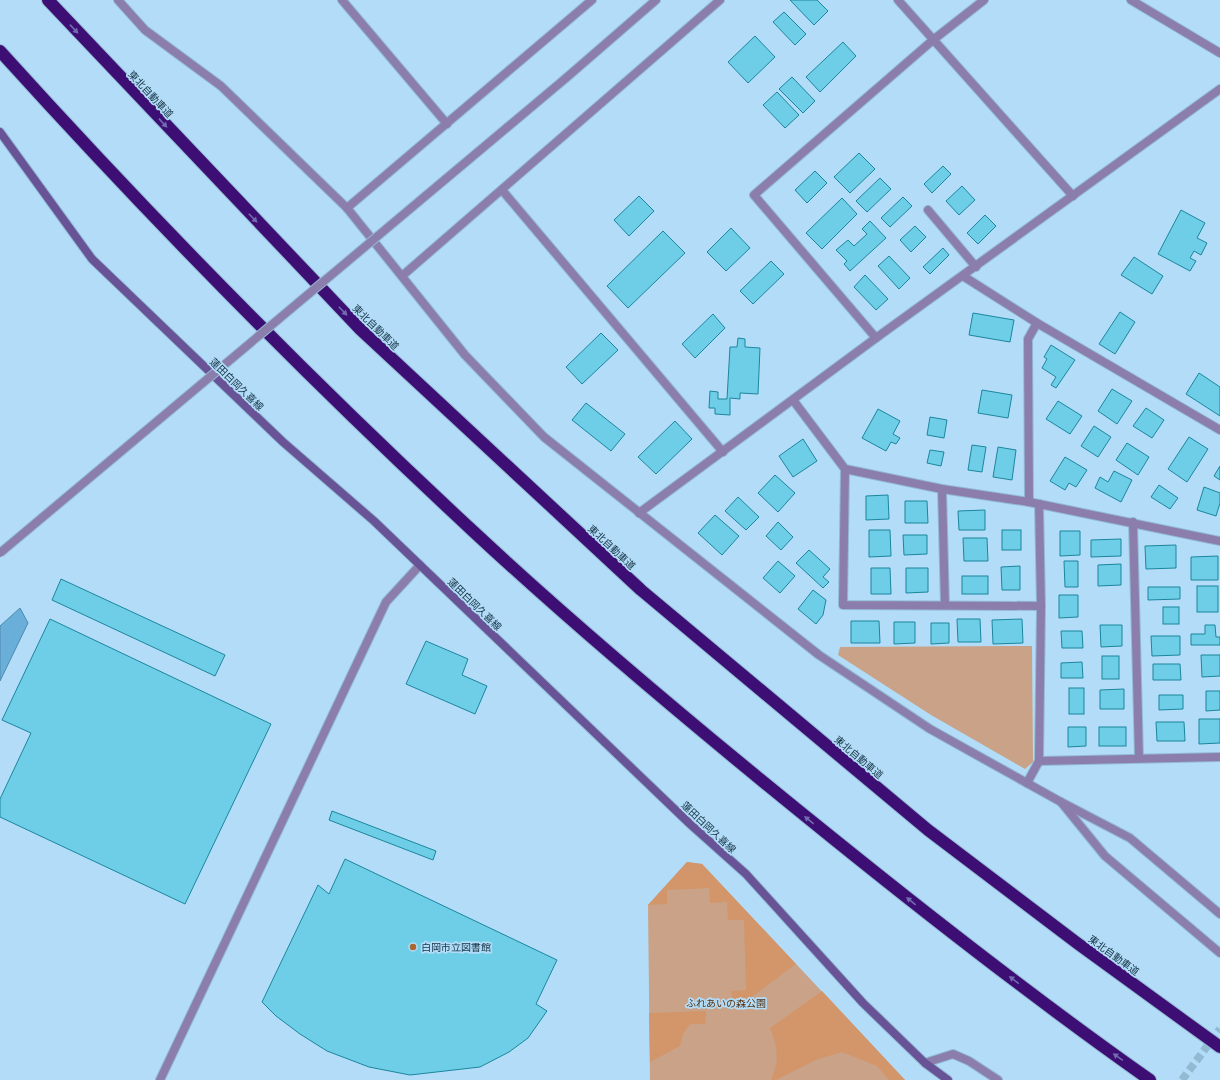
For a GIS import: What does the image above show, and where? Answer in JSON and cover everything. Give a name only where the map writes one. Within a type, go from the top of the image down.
[{"type":"highway","name":"東北自動車道","points":[[48,0],[360,329],[641,590],[928,830],[1083,947],[1220,1046]]},
{"type":"highway","points":[[0,51],[117,179],[230,296],[476,534],[659,695],[763,782],[935,920],[1082,1032],[1150,1080]]},
{"type":"main road","name":"蓮田白岡久喜線","points":[[0,132],[92,259],[282,442],[374,521],[690,824],[746,874],[863,1003],[925,1063],[948,1080]]},
{"type":"street","points":[[118,0],[145,30],[221,86],[347,208],[465,355],[544,437],[819,655],[930,729],[1061,802],[1130,838],[1220,914]]},
{"type":"street","points":[[342,0],[447,124]]},
{"type":"street","points":[[0,553],[566,78],[656,0]]},
{"type":"street","points":[[402,276],[720,0]]},
{"type":"street","points":[[898,0],[1073,196]]},
{"type":"street","points":[[876,338],[754,195],[933,40],[984,0]]},
{"type":"street","points":[[1131,0],[1220,53]]},
{"type":"street","points":[[347,208],[447,124],[588,1]]},
{"type":"street","points":[[639,513],[876,338],[976,267],[1220,88]]},
{"type":"street","points":[[502,190],[723,452]]},
{"type":"street","points":[[928,210],[976,267]]},
{"type":"street","points":[[963,276],[1037,323],[1220,430]]},
{"type":"street","points":[[1029,502],[1028,339],[1037,323]]},
{"type":"street","points":[[793,400],[845,469],[843,605],[1041,606]]},
{"type":"street","points":[[845,469],[942,489],[1029,502],[1133,522],[1220,541]]},
{"type":"street","points":[[942,489],[945,605]]},
{"type":"street","points":[[1027,783],[1039,761],[1041,606],[1039,504]]},
{"type":"street","points":[[1133,522],[1139,758]]},
{"type":"street","points":[[160,1080],[386,602],[420,566]]},
{"type":"street","points":[[1039,761],[1220,757]]},
{"type":"street","points":[[1061,802],[1104,856],[1220,953]]},
{"type":"street","points":[[925,1063],[952,1054],[969,1061],[998,1080]]},
{"type":"green space","points":[[1032,646],[1033,762],[1025,769],[931,715],[838,655],[840,647]]},
{"type":"green space","name":"ふれあいの森公園","points":[[687,862],[702,864],[905,1080],[650,1080],[648,905]]},
{"type":"shaded area","points":[[687,862],[702,864],[796,964],[749,999],[733,1002],[731,991],[746,990],[744,920],[728,920],[727,902],[710,903],[709,888],[667,890],[667,904],[648,905]]},
{"type":"shaded area","points":[[822,991],[905,1080],[889,1080],[877,1066],[842,1052],[818,1059],[776,1080],[771,1080],[776,1066],[777,1054],[770,1028]]},
{"type":"shaded area","points":[[706,1011],[705,1024],[690,1024],[683,1034],[680,1046],[650,1062],[649,1013]]},
{"type":"water","points":[[20,608],[28,623],[0,681],[0,626]]},
{"type":"building","points":[[790,0],[817,0],[828,11],[814,25]]},
{"type":"building","points":[[784,12],[806,34],[795,45],[773,22]]},
{"type":"building","points":[[755,36],[775,57],[748,83],[728,62]]},
{"type":"building","points":[[843,42],[856,56],[820,92],[806,77]]},
{"type":"building","points":[[792,77],[815,101],[803,113],[779,89]]},
{"type":"building","points":[[777,92],[799,115],[785,128],[763,105]]},
{"type":"building","points":[[859,153],[875,169],[850,193],[834,177]]},
{"type":"building","points":[[943,166],[951,174],[932,193],[924,184]]},
{"type":"building","points":[[815,171],[827,183],[807,203],[795,190]]},
{"type":"building","points":[[880,178],[891,189],[867,212],[856,201]]},
{"type":"building","points":[[962,186],[975,200],[959,215],[946,201]]},
{"type":"building","points":[[639,196],[654,211],[629,236],[614,220]]},
{"type":"building","points":[[903,197],[912,206],[890,227],[881,218]]},
{"type":"building","points":[[842,198],[857,214],[822,249],[806,233]]},
{"type":"building","points":[[1181,210],[1205,223],[1197,238],[1207,243],[1201,255],[1194,251],[1190,258],[1196,261],[1190,271],[1158,254]]},
{"type":"building","points":[[985,215],[996,226],[978,244],[967,233]]},
{"type":"building","points":[[870,221],[886,238],[850,271],[844,264],[847,261],[836,250],[848,240],[854,246],[867,234],[862,229]]},
{"type":"building","points":[[915,226],[926,237],[911,252],[900,240]]},
{"type":"building","points":[[731,228],[750,248],[726,271],[707,252]]},
{"type":"building","points":[[663,231],[685,253],[628,308],[607,286]]},
{"type":"building","points":[[943,248],[949,255],[930,274],[923,267]]},
{"type":"building","points":[[889,256],[910,278],[899,289],[878,266]]},
{"type":"building","points":[[1134,257],[1163,276],[1152,294],[1121,275]]},
{"type":"building","points":[[771,261],[784,274],[753,304],[740,291]]},
{"type":"building","points":[[865,275],[888,299],[876,310],[854,287]]},
{"type":"building","points":[[1120,312],[1135,322],[1115,354],[1099,344]]},
{"type":"building","points":[[973,313],[1014,320],[1010,342],[969,335]]},
{"type":"building","points":[[713,314],[725,328],[695,358],[682,344]]},
{"type":"building","points":[[601,333],[618,350],[582,384],[566,367]]},
{"type":"building","points":[[738,338],[745,339],[745,347],[760,348],[758,394],[740,393],[740,399],[730,398],[730,415],[715,414],[715,408],[709,408],[710,391],[718,392],[718,399],[727,399],[730,347],[737,347]]},
{"type":"building","points":[[1051,345],[1075,360],[1056,388],[1051,385],[1056,377],[1042,368],[1047,359],[1044,357]]},
{"type":"building","points":[[1199,373],[1220,387],[1220,416],[1186,394]]},
{"type":"building","points":[[1112,389],[1132,401],[1117,424],[1098,411]]},
{"type":"building","points":[[982,390],[1012,395],[1008,418],[978,413]]},
{"type":"building","points":[[1058,401],[1082,416],[1070,434],[1046,419]]},
{"type":"building","points":[[586,403],[625,434],[611,451],[572,420]]},
{"type":"building","points":[[1146,408],[1164,420],[1152,438],[1133,426]]},
{"type":"building","points":[[878,409],[900,421],[893,434],[900,438],[896,444],[891,442],[886,451],[862,438]]},
{"type":"building","points":[[930,417],[947,420],[944,438],[927,435]]},
{"type":"building","points":[[675,421],[692,439],[656,474],[638,457]]},
{"type":"building","points":[[1094,426],[1111,437],[1098,457],[1081,446]]},
{"type":"building","points":[[1189,437],[1208,449],[1187,482],[1168,469]]},
{"type":"building","points":[[803,439],[817,461],[793,477],[779,456]]},
{"type":"building","points":[[1127,443],[1149,457],[1138,475],[1116,460]]},
{"type":"building","points":[[972,445],[986,447],[982,472],[968,470]]},
{"type":"building","points":[[998,447],[1016,450],[1012,480],[993,477]]},
{"type":"building","points":[[930,450],[944,452],[941,466],[927,463]]},
{"type":"building","points":[[1065,457],[1087,470],[1076,487],[1069,483],[1065,490],[1050,481]]},
{"type":"building","points":[[1220,466],[1220,480],[1214,476]]},
{"type":"building","points":[[1114,471],[1132,480],[1121,502],[1095,488],[1100,477],[1108,482]]},
{"type":"building","points":[[775,475],[795,493],[778,512],[758,493]]},
{"type":"building","points":[[1159,485],[1178,498],[1170,509],[1151,497]]},
{"type":"building","points":[[1204,487],[1220,493],[1220,503],[1216,516],[1197,510]]},
{"type":"building","points":[[888,495],[889,519],[866,520],[866,496]]},
{"type":"building","points":[[738,497],[759,517],[746,530],[725,511]]},
{"type":"building","points":[[905,501],[927,501],[928,523],[905,523]]},
{"type":"building","points":[[985,510],[985,530],[959,530],[958,511]]},
{"type":"building","points":[[715,515],[739,536],[722,555],[698,533]]},
{"type":"building","points":[[778,522],[793,537],[781,550],[766,536]]},
{"type":"building","points":[[869,530],[890,530],[891,556],[869,557]]},
{"type":"building","points":[[1002,530],[1021,530],[1021,550],[1002,550]]},
{"type":"building","points":[[1060,531],[1080,531],[1080,555],[1060,556]]},
{"type":"building","points":[[903,535],[927,535],[927,554],[904,555]]},
{"type":"building","points":[[963,538],[987,538],[988,561],[964,561]]},
{"type":"building","points":[[1121,539],[1121,556],[1091,557],[1091,540]]},
{"type":"building","points":[[1176,545],[1176,568],[1146,569],[1145,546]]},
{"type":"building","points":[[809,550],[830,569],[823,577],[829,582],[823,588],[796,563]]},
{"type":"building","points":[[1218,556],[1218,580],[1191,580],[1191,557]]},
{"type":"building","points":[[778,561],[795,576],[780,593],[763,578]]},
{"type":"building","points":[[1064,561],[1078,561],[1078,587],[1065,587]]},
{"type":"building","points":[[1121,564],[1121,585],[1098,586],[1098,565]]},
{"type":"building","points":[[1020,566],[1020,590],[1002,590],[1001,567]]},
{"type":"building","points":[[871,568],[890,568],[891,594],[871,594]]},
{"type":"building","points":[[906,568],[928,568],[928,592],[906,593]]},
{"type":"building","points":[[962,576],[988,576],[988,594],[962,594]]},
{"type":"building","points":[[61,579],[225,655],[215,676],[52,600]]},
{"type":"building","points":[[1197,586],[1218,586],[1218,612],[1197,612]]},
{"type":"building","points":[[1148,587],[1180,587],[1180,599],[1148,600]]},
{"type":"building","points":[[813,590],[826,600],[823,615],[816,624],[798,609]]},
{"type":"building","points":[[1059,595],[1078,595],[1078,617],[1059,618]]},
{"type":"building","points":[[1163,607],[1179,607],[1179,624],[1163,624]]},
{"type":"building","points":[[50,619],[271,724],[185,904],[0,817],[0,799],[31,733],[2,720]]},
{"type":"building","points":[[957,619],[980,619],[981,642],[958,642]]},
{"type":"building","points":[[1022,619],[1023,643],[993,644],[992,620]]},
{"type":"building","points":[[851,621],[879,621],[880,643],[851,643]]},
{"type":"building","points":[[894,622],[915,622],[915,643],[894,644]]},
{"type":"building","points":[[931,623],[949,623],[949,643],[931,644]]},
{"type":"building","points":[[1100,625],[1122,625],[1122,646],[1101,647]]},
{"type":"building","points":[[1205,625],[1215,625],[1216,637],[1220,637],[1220,645],[1191,645],[1191,634],[1205,634]]},
{"type":"building","points":[[1061,631],[1082,631],[1083,648],[1062,648]]},
{"type":"building","points":[[1151,636],[1180,636],[1180,655],[1152,656]]},
{"type":"building","points":[[426,641],[468,659],[462,675],[487,686],[475,714],[406,684]]},
{"type":"building","points":[[1201,655],[1220,655],[1220,676],[1202,677]]},
{"type":"building","points":[[1102,656],[1119,656],[1119,679],[1102,679]]},
{"type":"building","points":[[1082,662],[1083,678],[1061,678],[1061,663]]},
{"type":"building","points":[[1153,664],[1180,664],[1181,680],[1153,680]]},
{"type":"building","points":[[1069,688],[1084,688],[1084,714],[1069,714]]},
{"type":"building","points":[[1124,689],[1124,709],[1100,709],[1100,690]]},
{"type":"building","points":[[1206,691],[1220,691],[1220,710],[1206,711]]},
{"type":"building","points":[[1159,695],[1183,695],[1183,709],[1159,710]]},
{"type":"building","points":[[1199,719],[1220,719],[1220,743],[1199,744]]},
{"type":"building","points":[[1156,722],[1184,722],[1185,741],[1157,741]]},
{"type":"building","points":[[1068,727],[1086,727],[1086,746],[1068,747]]},
{"type":"building","points":[[1099,727],[1126,727],[1126,746],[1099,746]]},
{"type":"building","points":[[332,811],[436,851],[433,860],[329,820]]},
{"type":"building","points":[[345,859],[557,960],[536,1004],[547,1011],[528,1038],[509,1052],[480,1067],[410,1075],[369,1067],[327,1051],[300,1034],[276,1016],[262,1002],[318,885],[329,894]]},
{"type":"tunnel","points":[[1182,1080],[1220,1029]]},
{"type":"place","name":"白岡市立図書館","points":[[413,947]]}]
